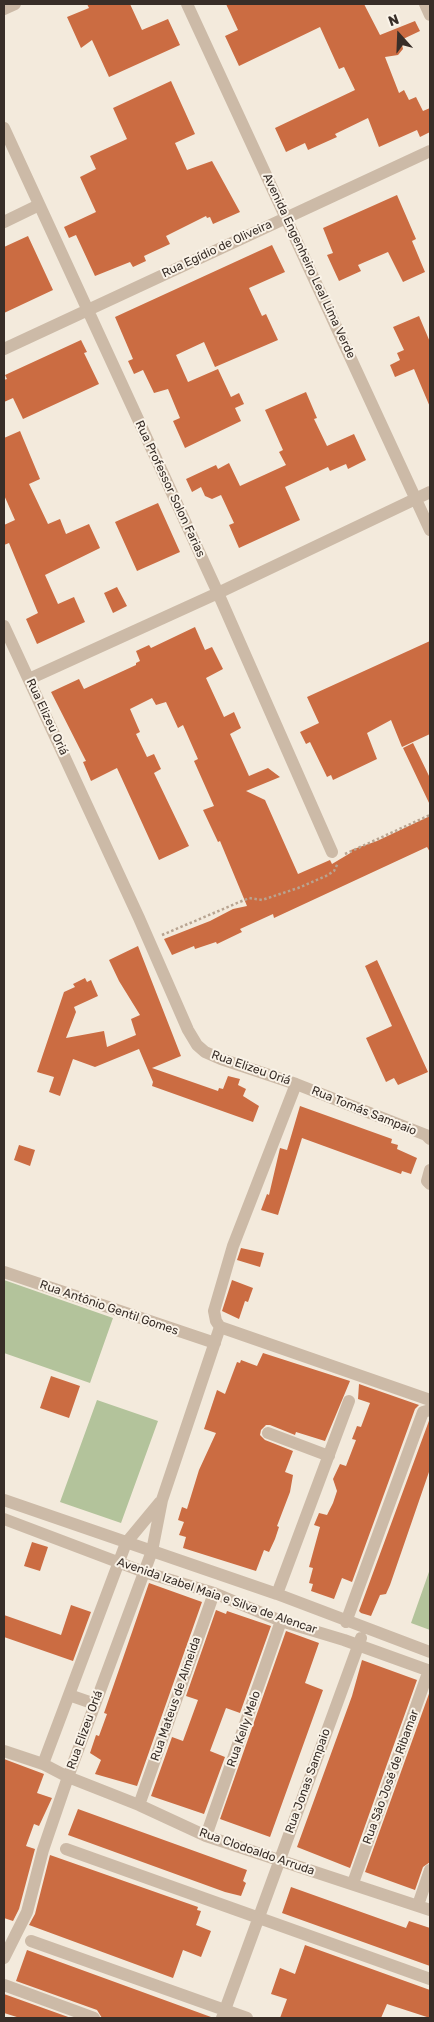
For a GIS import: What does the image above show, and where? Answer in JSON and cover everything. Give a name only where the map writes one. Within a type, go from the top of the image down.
[{"type":"street","points":[[4,9],[15,4]]},
{"type":"street","name":"Avenida Engenheiro Leal Lima Verde","points":[[187,4],[287,216],[430,530]]},
{"type":"street","points":[[425,4],[430,15]]},
{"type":"street","name":"Rua Professor Solon Farias","points":[[4,128],[218,594],[332,852]]},
{"type":"street","name":"Rua Egídio de Oliveira","points":[[4,349],[430,150]]},
{"type":"street","points":[[4,222],[39,205]]},
{"type":"street","points":[[29,679],[218,594],[430,492]]},
{"type":"street","name":"Rua Elizeu Oriá","points":[[4,626],[149,940],[188,1030],[197,1045],[205,1052],[221,1059],[296,1084],[233,1246],[214,1311],[216,1321],[220,1327],[162,1500],[152,1551],[68,1777],[43,1850],[27,1912],[4,1958]]},
{"type":"street","name":"Rua Tomás Sampaio","points":[[296,1084],[426,1135],[430,1139]]},
{"type":"street","points":[[430,1170],[427,1181],[430,1184]]},
{"type":"street","name":"Rua Antônio Gentil Gomes","points":[[4,1272],[215,1343]]},
{"type":"street","points":[[220,1327],[430,1400]]},
{"type":"street","points":[[277,1594],[349,1401]]},
{"type":"street","points":[[346,1622],[423,1412],[430,1410]]},
{"type":"street","points":[[268,1433],[329,1456]]},
{"type":"street","name":"Avenida Izabel Maia e Silva de Alencar","points":[[4,1500],[277,1594],[364,1629],[430,1652]]},
{"type":"street","name":"Rua Elizeu Oriá","points":[[43,1764],[126,1543],[162,1500]]},
{"type":"street","name":"Avenida Izabel Maia e Silva de Alencar","points":[[4,1519],[144,1572],[214,1593],[281,1621],[430,1671]]},
{"type":"street","points":[[72,1545],[80,1526]]},
{"type":"street","name":"Rua Mateus de Almeida","points":[[139,1805],[214,1593]]},
{"type":"street","name":"Rua Kelly Melo","points":[[206,1836],[281,1621]]},
{"type":"street","name":"Rua Jonas Sampaio","points":[[224,2014],[278,1860],[364,1629]]},
{"type":"street","name":"Rua São José de Ribamar","points":[[353,1884],[430,1671]]},
{"type":"street","points":[[69,1695],[95,1704]]},
{"type":"street","name":"Rua Clodoaldo Arruda","points":[[4,1752],[43,1764],[68,1777],[139,1805],[206,1836],[430,1910]]},
{"type":"street","points":[[66,1849],[430,1979]]},
{"type":"street","points":[[418,1905],[430,1870]]},
{"type":"street","points":[[31,1941],[224,2014],[247,2018]]},
{"type":"street","points":[[4,1985],[94,2018]]},
{"type":"path","points":[[149,940],[249,898],[262,900],[326,876],[334,870],[339,858],[430,815]]},
{"type":"green space","points":[[4,1280],[113,1318],[90,1383],[4,1353]]},
{"type":"green space","points":[[97,1400],[158,1421],[121,1523],[60,1502]]},
{"type":"green space","points":[[430,1569],[430,1630],[411,1623]]},
{"type":"building","points":[[87,4],[130,4],[142,30],[168,19],[180,45],[109,77],[92,40],[81,48],[67,17],[89,8]]},
{"type":"building","points":[[226,4],[364,4],[380,35],[415,21],[420,31],[401,40],[403,49],[398,55],[385,57],[399,93],[404,90],[409,100],[416,97],[423,111],[430,108],[430,132],[420,137],[417,130],[379,147],[368,118],[335,134],[337,137],[308,150],[305,143],[286,152],[275,128],[355,90],[344,67],[339,69],[320,27],[239,66],[225,36],[238,30]]},
{"type":"building","points":[[171,81],[195,134],[175,143],[187,170],[212,161],[240,212],[213,224],[210,217],[207,218],[206,216],[166,236],[170,244],[144,256],[146,261],[133,267],[130,262],[95,276],[76,235],[69,238],[64,227],[96,212],[80,177],[96,169],[90,156],[127,139],[113,108]]},
{"type":"building","points":[[397,195],[416,239],[412,241],[425,272],[403,282],[388,252],[358,265],[361,271],[339,281],[327,255],[333,253],[323,228]]},
{"type":"building","points":[[28,236],[53,290],[4,313],[4,247]]},
{"type":"building","points":[[272,245],[285,272],[249,288],[262,316],[266,314],[278,340],[215,367],[204,342],[176,355],[188,382],[218,369],[231,397],[239,393],[244,404],[235,408],[241,421],[185,448],[173,421],[180,418],[168,389],[154,393],[143,370],[134,374],[128,361],[133,359],[115,317]]},
{"type":"building","points":[[419,316],[430,342],[430,407],[414,369],[395,377],[390,365],[400,360],[397,353],[404,350],[393,327]]},
{"type":"building","points":[[81,340],[87,352],[84,353],[99,384],[23,419],[13,398],[4,402],[4,380],[7,379],[5,375]]},
{"type":"building","points":[[306,392],[317,418],[314,419],[327,446],[354,434],[366,460],[348,469],[346,464],[330,471],[328,467],[285,487],[300,520],[239,548],[229,525],[234,523],[221,495],[212,499],[205,496],[201,487],[192,492],[186,479],[216,465],[218,469],[229,463],[240,486],[286,465],[279,452],[283,450],[265,410]]},
{"type":"building","points":[[20,431],[40,479],[29,484],[48,524],[60,519],[66,534],[89,524],[100,548],[45,575],[58,604],[74,597],[85,622],[37,644],[26,619],[38,613],[9,543],[4,545],[4,525],[15,520],[4,495],[4,438]]},
{"type":"building","points":[[158,503],[180,552],[137,571],[115,522]]},
{"type":"building","points":[[117,587],[127,606],[113,613],[104,593]]},
{"type":"building","points":[[195,627],[205,650],[212,647],[223,669],[206,678],[224,717],[234,712],[241,728],[230,734],[249,776],[268,768],[280,777],[246,791],[265,800],[298,874],[330,860],[332,864],[352,852],[351,850],[377,841],[430,816],[430,852],[427,847],[274,918],[273,914],[240,929],[242,932],[217,944],[216,942],[195,949],[194,946],[172,955],[164,939],[210,921],[233,909],[247,906],[220,841],[218,842],[203,810],[214,806],[194,761],[198,759],[183,725],[178,728],[166,702],[156,705],[152,698],[130,709],[140,732],[136,734],[147,757],[154,754],[161,769],[154,773],[189,846],[159,860],[117,768],[91,781],[83,762],[86,761],[51,692],[79,679],[84,689],[136,665],[140,661],[136,651],[149,645],[151,648]]},
{"type":"building","points":[[430,641],[430,734],[402,747],[391,720],[367,733],[377,759],[333,780],[331,775],[327,777],[310,742],[306,744],[300,732],[319,723],[307,697]]},
{"type":"building","points":[[413,743],[430,778],[430,805],[403,748]]},
{"type":"building","points":[[138,946],[181,1056],[152,1068],[218,1091],[219,1088],[223,1089],[228,1076],[240,1079],[238,1085],[246,1089],[243,1096],[259,1106],[253,1122],[152,1086],[153,1082],[139,1049],[95,1067],[73,1059],[60,1096],[49,1092],[54,1077],[37,1072],[64,992],[75,987],[73,984],[85,978],[87,982],[91,980],[98,996],[74,1007],[76,1012],[66,1038],[104,1031],[107,1047],[136,1035],[131,1019],[140,1015],[119,981],[109,960]]},
{"type":"building","points":[[377,960],[428,1072],[398,1085],[394,1078],[386,1082],[366,1038],[392,1026],[365,966]]},
{"type":"building","points":[[300,1106],[392,1139],[391,1143],[398,1145],[397,1149],[417,1158],[411,1174],[402,1171],[401,1174],[302,1138],[278,1215],[261,1210],[267,1194],[269,1195],[280,1148],[287,1150]]},
{"type":"building","points":[[19,1145],[35,1150],[30,1166],[14,1160]]},
{"type":"building","points":[[241,1248],[264,1253],[260,1267],[237,1260]]},
{"type":"building","points":[[232,1280],[253,1288],[248,1302],[245,1301],[239,1319],[222,1311]]},
{"type":"building","points":[[263,1353],[350,1381],[325,1441],[296,1432],[295,1435],[270,1425],[266,1425],[261,1430],[260,1435],[265,1440],[293,1451],[285,1472],[293,1475],[290,1492],[277,1526],[279,1527],[275,1539],[269,1552],[264,1550],[256,1571],[183,1548],[186,1537],[179,1535],[184,1522],[178,1520],[182,1507],[187,1509],[199,1470],[216,1433],[204,1429],[217,1390],[225,1394],[237,1362],[240,1363],[241,1360],[257,1366]]},
{"type":"building","points":[[51,1376],[80,1386],[69,1418],[40,1408]]},
{"type":"building","points":[[359,1384],[419,1405],[415,1409],[352,1582],[342,1578],[334,1599],[311,1591],[313,1584],[309,1583],[313,1568],[309,1567],[320,1527],[314,1525],[319,1513],[327,1515],[333,1503],[337,1491],[333,1479],[340,1464],[346,1466],[356,1440],[352,1439],[357,1426],[361,1427],[370,1403],[358,1399]]},
{"type":"building","points":[[430,1418],[430,1469],[390,1585],[386,1594],[380,1595],[371,1616],[361,1613],[359,1611]]},
{"type":"building","points":[[32,1542],[48,1547],[40,1571],[24,1566]]},
{"type":"building","points":[[149,1583],[202,1602],[137,1786],[95,1774],[101,1760],[90,1753],[96,1735],[99,1736],[107,1714],[104,1713]]},
{"type":"building","points":[[71,1605],[91,1612],[73,1661],[4,1637],[4,1615],[61,1635]]},
{"type":"building","points":[[216,1610],[226,1614],[227,1611],[271,1626],[240,1713],[226,1708],[210,1751],[225,1757],[204,1814],[151,1796],[172,1737],[183,1741],[198,1700],[186,1696]]},
{"type":"building","points":[[286,1631],[319,1643],[305,1683],[323,1690],[270,1837],[220,1819]]},
{"type":"building","points":[[362,1660],[417,1680],[350,1868],[297,1847],[352,1696]]},
{"type":"building","points":[[430,1691],[430,1862],[423,1867],[415,1890],[365,1872]]},
{"type":"building","points":[[4,1759],[44,1774],[37,1793],[52,1798],[39,1826],[34,1824],[26,1846],[35,1849],[19,1909],[13,1921],[4,1918]]},
{"type":"building","points":[[78,1809],[247,1870],[243,1881],[246,1883],[241,1896],[225,1892],[68,1835]]},
{"type":"building","points":[[50,1855],[198,1907],[197,1910],[201,1911],[196,1925],[211,1931],[201,1957],[183,1950],[173,1978],[29,1925],[35,1914]]},
{"type":"building","points":[[291,1887],[406,1928],[409,1921],[430,1928],[430,1966],[282,1913]]},
{"type":"building","points":[[305,1945],[430,1990],[430,2018],[387,2004],[381,2018],[280,2018],[287,1999],[271,1994],[280,1968],[295,1974]]},
{"type":"building","points":[[27,1950],[211,2018],[102,2018],[97,2010],[16,1981]]},
{"type":"building","points":[[4,1994],[71,2018],[20,2018],[4,2013]]}]
